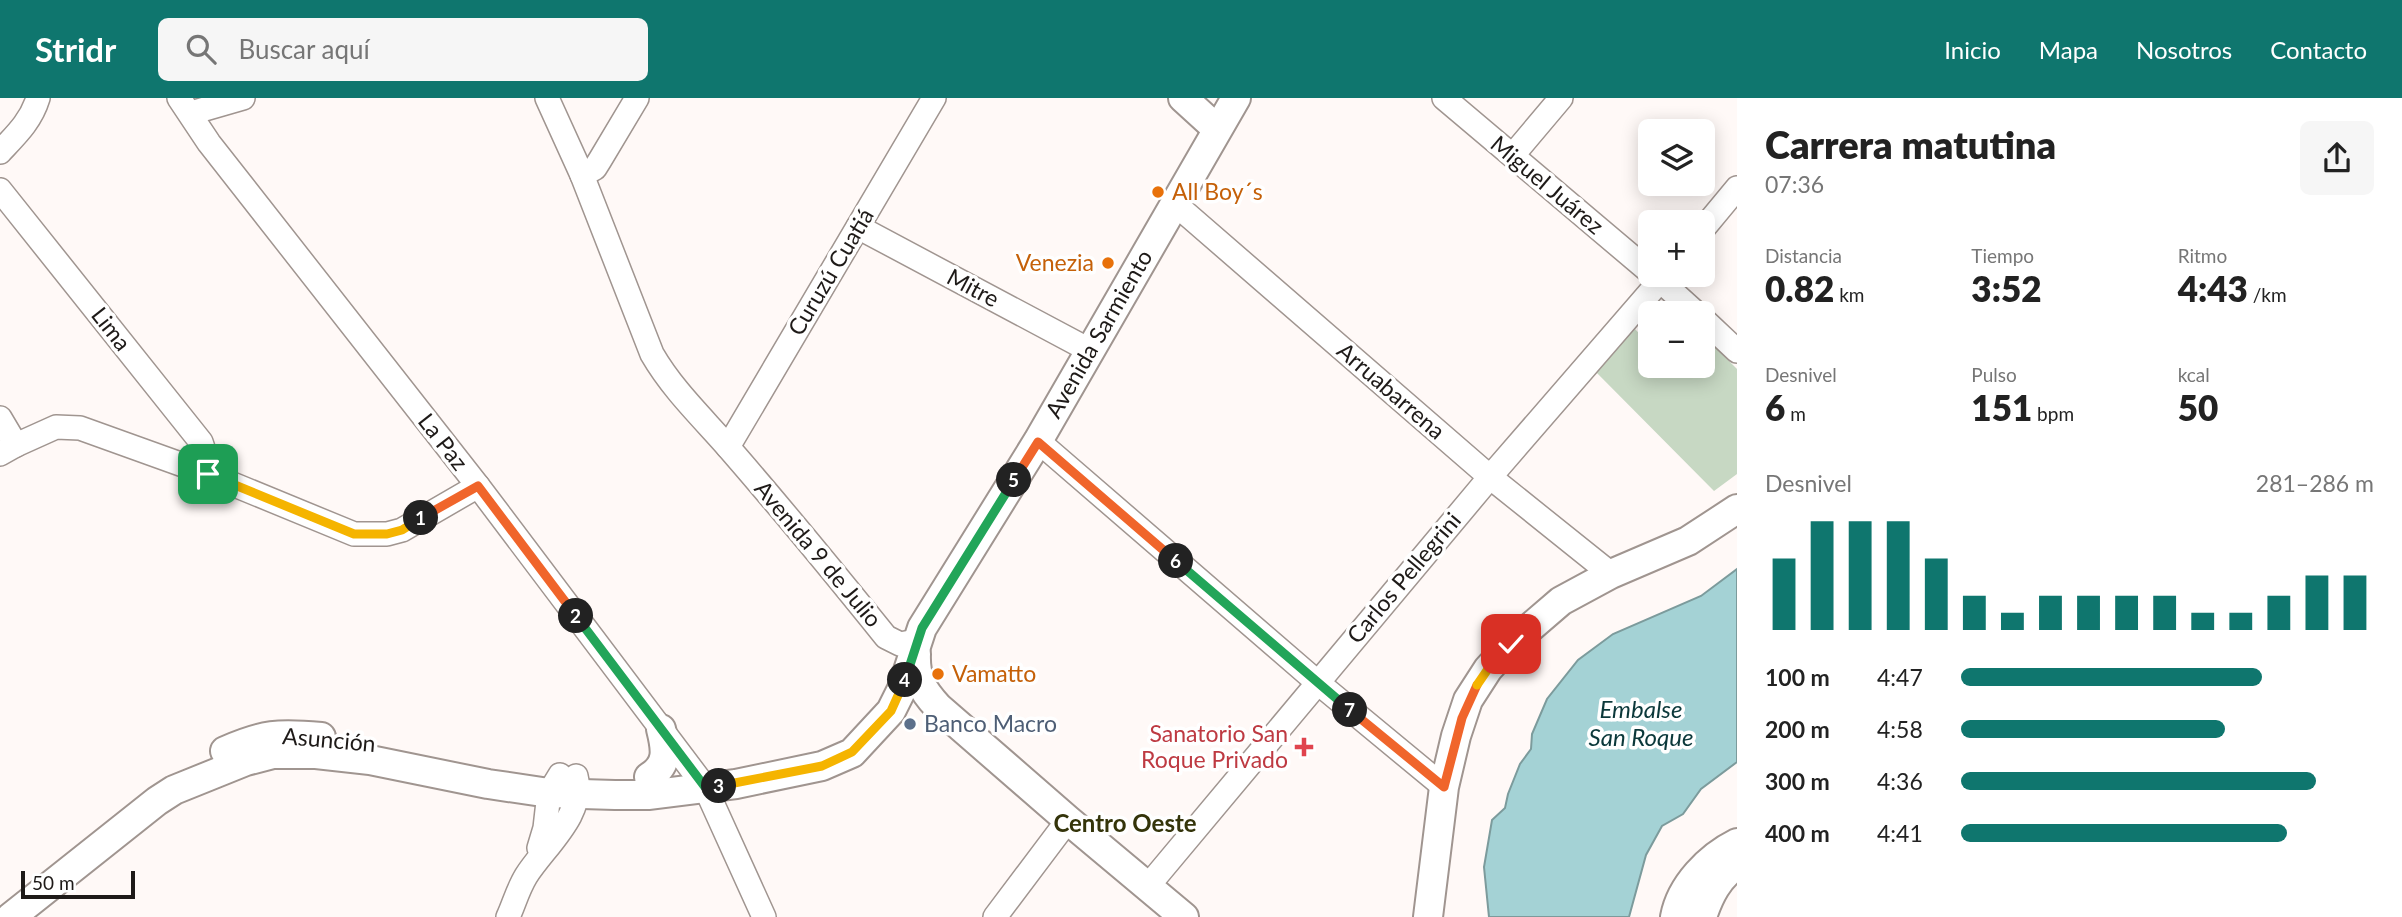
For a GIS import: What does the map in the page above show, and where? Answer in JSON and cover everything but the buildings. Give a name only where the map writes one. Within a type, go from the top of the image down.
[{"type":"main road","points":[[1183,98],[1217,129]]},
{"type":"main road","name":"Avenida Sarmiento","points":[[916,641],[1038,442],[1236,98]]},
{"type":"main road","points":[[1427,917],[1444,787],[1465,709],[1488,669],[1546,611],[1561,601],[1611,574],[1688,541],[1737,509]]},
{"type":"main road","points":[[916,641],[917,678],[938,707],[1184,917]]},
{"type":"main road","name":"Asunción","points":[[0,902],[143,791],[194,764],[262,736],[299,735],[375,743],[566,784],[648,795],[736,784],[822,766],[852,752],[891,711],[902,689],[916,641]]},
{"type":"main road","points":[[891,711],[915,701],[938,707]]},
{"type":"main road","points":[[649,777],[656,773],[665,760],[666,750],[661,729]]},
{"type":"main road","name":"Asunción","points":[[11,917],[157,800],[174,790],[267,755],[316,754],[370,760],[488,784],[566,784],[649,777],[705,787]]},
{"type":"main road","points":[[1675,917],[1678,903],[1698,874],[1716,856],[1737,843]]},
{"type":"main road","points":[[1702,917],[1719,881],[1737,864]]},
{"type":"street","points":[[0,152],[26,124],[38,98]]},
{"type":"street","points":[[185,106],[243,98]]},
{"type":"street","name":"Avenida 9 de Julio","points":[[547,98],[582,176],[652,354],[683,398],[814,547],[886,637],[900,643],[916,641]]},
{"type":"street","points":[[582,176],[595,168],[637,98]]},
{"type":"street","name":"Curuzú Cuatiá","points":[[728,447],[934,98]]},
{"type":"street","name":"Miguel Juárez","points":[[1444,98],[1638,259]]},
{"type":"street","points":[[1513,155],[1561,98]]},
{"type":"street","name":"La Paz","points":[[185,106],[209,143],[478,486],[705,787],[764,917]]},
{"type":"street","points":[[1715,215],[1737,188]]},
{"type":"street","name":"Lima","points":[[0,190],[201,442],[208,474]]},
{"type":"street","name":"Arruabarrena","points":[[1174,203],[1490,477],[1611,574]]},
{"type":"street","name":"Mitre","points":[[858,227],[1089,350]]},
{"type":"street","name":"Carlos Pellegrini","points":[[1148,886],[1647,287]]},
{"type":"street","name":"Miguel Juárez","points":[[1669,287],[1684,301]]},
{"type":"street","points":[[1715,330],[1737,351]]},
{"type":"street","points":[[0,418],[8,450],[55,427],[80,428],[208,474],[354,534],[387,534],[402,530],[478,486]]},
{"type":"street","points":[[1038,442],[1317,682],[1444,787]]},
{"type":"street","points":[[508,917],[566,784]]},
{"type":"street","points":[[995,917],[1068,820]]},
{"type":"green space","points":[[1635,329],[1638,332],[1638,378],[1715,378],[1715,347],[1737,369],[1737,474],[1714,491],[1593,369]]},
{"type":"water","name":"Embalse San Roque","points":[[1737,569],[1737,762],[1701,789],[1683,814],[1662,826],[1646,855],[1629,917],[1489,917],[1484,867],[1492,820],[1505,808],[1520,764],[1531,749],[1532,734],[1547,699],[1578,660],[1613,634],[1701,596]]},
{"type":"place","name":"All Boy´s","points":[[1158,192]]},
{"type":"place","name":"Venezia","points":[[1108,263]]},
{"type":"place","name":"Vamatto","points":[[938,674]]},
{"type":"place","name":"Banco Macro","points":[[910,724]]},
{"type":"place","name":"Sanatorio San Roque Privado","points":[[1304,747]]},
{"type":"district","name":"Centro Oeste","points":[[1125,824]]},
{"type":"route","points":[[208,474],[342,530],[370,535],[402,530],[478,486],[705,787],[736,784],[822,766],[852,752],[866,740],[891,711],[902,689],[922,628],[1038,442],[1317,682],[1444,787],[1468,700],[1480,679],[1511,644]]}]
